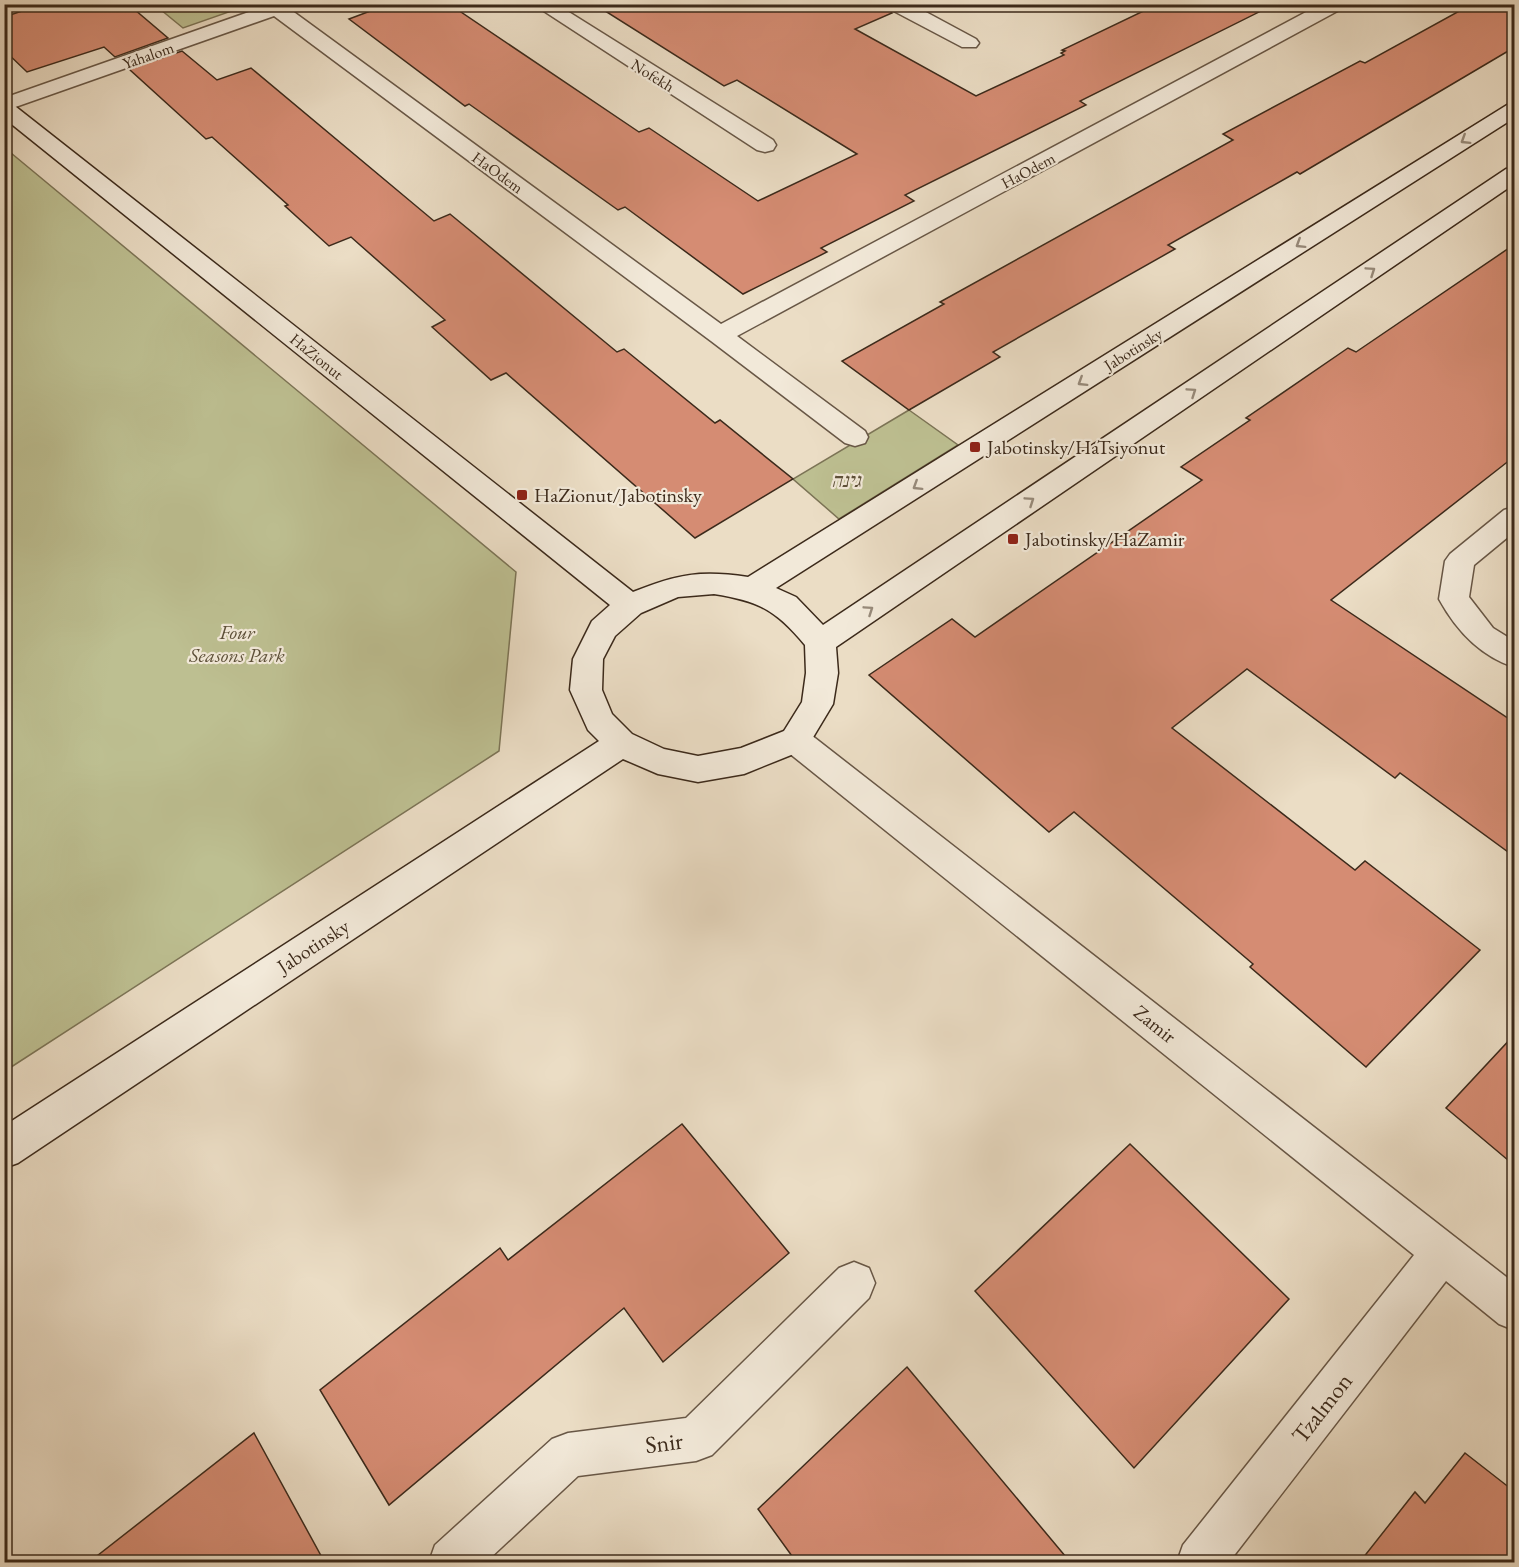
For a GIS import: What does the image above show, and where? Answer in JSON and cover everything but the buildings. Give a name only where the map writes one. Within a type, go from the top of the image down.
[{"type":"street","name":"Nofekh","points":[[542,4],[765,145]]},
{"type":"street","points":[[895,4],[969,43]]},
{"type":"street","name":"HaOdem","points":[[720,335],[1336,4]]},
{"type":"street","name":"HaOdem","points":[[279,6],[855,437]]},
{"type":"street","name":"Yahalom","points":[[4,106],[279,6]]},
{"type":"street","name":"HaZionut","points":[[4,106],[630,605]]},
{"type":"street","name":"Jabotinsky","points":[[752,589],[1515,109]]},
{"type":"street","points":[[820,642],[1515,174]]},
{"type":"street","points":[[1515,517],[1460,561],[1454,599],[1482,636],[1515,655]]},
{"type":"street","points":[[714,583],[752,589],[785,605],[820,642],[822,673],[817,704],[795,740],[744,761],[698,769],[658,761],[621,743],[600,721],[586,690],[588,659],[603,629],[630,605],[674,587],[714,583]]},
{"type":"street","name":"Zamir","points":[[795,740],[1515,1309]]},
{"type":"street","name":"Jabotinsky","points":[[4,1149],[621,743]]},
{"type":"street","name":"Tzalmon","points":[[1200,1563],[1394,1317],[1442,1252]]},
{"type":"street","name":"Snir","points":[[452,1563],[568,1455],[696,1439],[854,1283]]},
{"type":"green space","points":[[155,5],[246,6],[183,28]]},
{"type":"green space","name":"Four Seasons Park","points":[[5,148],[516,572],[499,751],[5,1071]]},
{"type":"green space","name":"גינה","points":[[909,410],[958,445],[839,519],[793,479]]},
{"type":"place","name":"Jabotinsky/HaTsiyonut","points":[[975,447]]},
{"type":"place","name":"HaZionut/Jabotinsky","points":[[522,495]]},
{"type":"place","name":"Jabotinsky/HaZamir","points":[[1013,539]]}]
